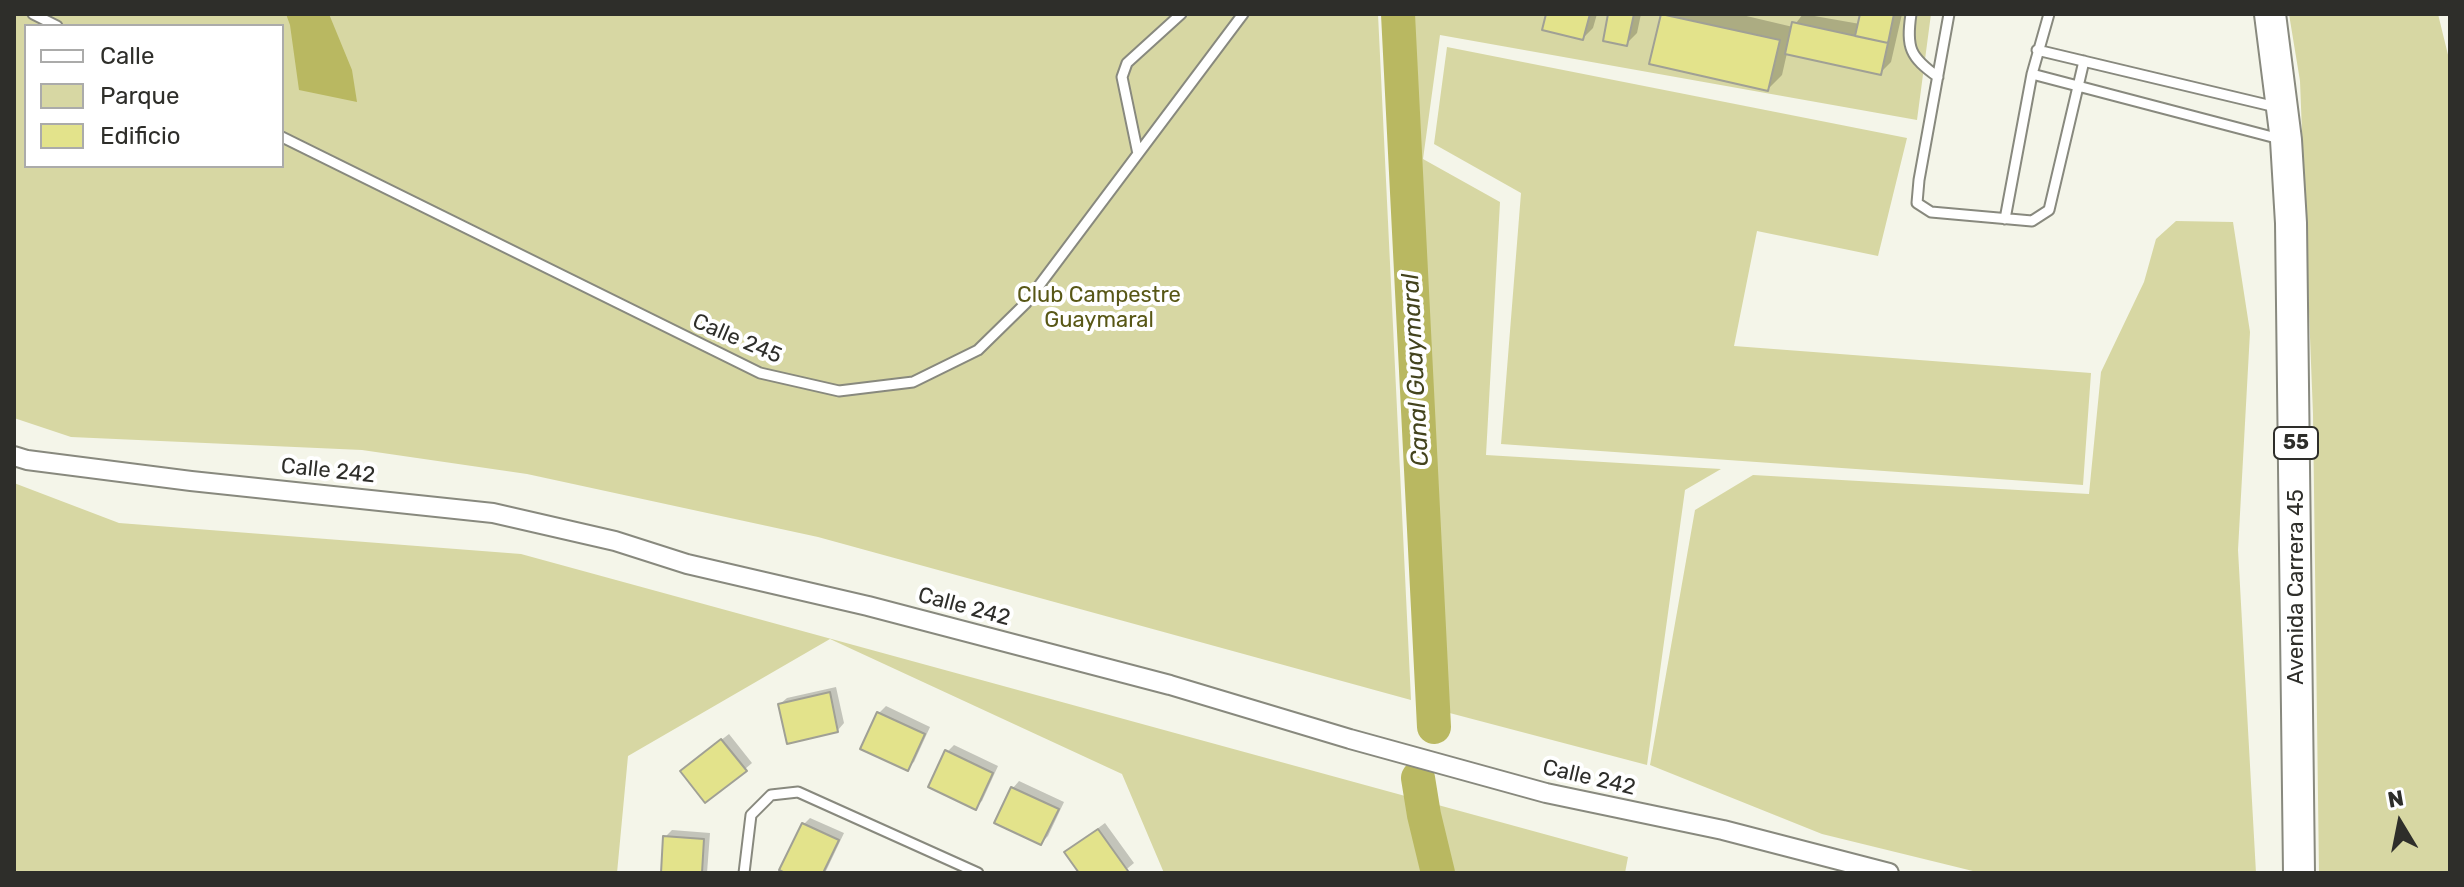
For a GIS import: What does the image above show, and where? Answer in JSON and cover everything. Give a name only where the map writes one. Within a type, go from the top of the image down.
[{"type":"highway","name":"Avenida Carrera 45","points":[[2270,14],[2286,140],[2295,371],[2299,873]]},
{"type":"street","name":"Calle 242","points":[[14,456],[191,481],[493,513],[615,541],[687,564],[868,606],[1170,685],[1546,793],[1723,830],[1889,873]]},
{"type":"lane","points":[[33,14],[53,24]]},
{"type":"lane","points":[[1138,154],[1122,77],[1127,63],[1181,14]]},
{"type":"lane","name":"Calle 245","points":[[284,138],[760,373],[839,391],[913,382],[978,350],[1026,303],[1243,14]]},
{"type":"lane","points":[[1911,14],[1907,36],[1916,62],[1938,77]]},
{"type":"lane","points":[[1949,14],[1919,180],[1917,203],[1931,212],[2032,221],[2049,210],[2084,61]]},
{"type":"lane","points":[[2005,219],[2037,50],[2049,14]]},
{"type":"lane","points":[[2037,50],[2283,109]]},
{"type":"lane","points":[[2032,74],[2286,140]]},
{"type":"lane","points":[[744,873],[751,815],[771,795],[798,792],[978,873]]},
{"type":"green space","name":"Club Campestre Guaymaral","points":[[14,14],[1378,14],[1411,700],[818,537],[527,474],[362,450],[71,437],[14,418]]},
{"type":"green space","points":[[1398,14],[1931,14],[1917,120],[1440,35],[1423,159],[1500,202],[1486,455],[1721,469],[1685,490],[1647,765],[1423,706]]},
{"type":"green space","points":[[2289,14],[2438,14],[2450,63],[2450,873],[2319,873],[2313,414],[2300,81]]},
{"type":"green space","points":[[1447,47],[1907,138],[1878,256],[1757,231],[1734,346],[2091,373],[2083,485],[1501,444],[1521,193],[1434,144]]},
{"type":"green space","points":[[2176,221],[2233,222],[2250,332],[2238,550],[2256,873],[1981,873],[1822,834],[1650,765],[1695,510],[1753,475],[2089,494],[2101,372],[2144,282],[2156,239]]},
{"type":"green space","points":[[14,483],[119,523],[521,554],[1628,857],[1625,873],[1164,873],[1122,774],[830,639],[628,756],[617,873],[14,873]]},
{"type":"shaded area","points":[[286,14],[329,14],[352,70],[357,102],[299,90]]},
{"type":"building","points":[[1546,14],[1590,14],[1583,40],[1542,30]]},
{"type":"building","points":[[1608,14],[1634,14],[1627,46],[1603,41]]},
{"type":"building","points":[[1661,14],[1780,40],[1768,91],[1649,64]]},
{"type":"building","points":[[1860,14],[1894,14],[1888,43],[1855,36]]},
{"type":"building","points":[[1792,22],[1888,43],[1881,75],[1785,54]]},
{"type":"building","points":[[830,692],[838,732],[787,744],[778,704]]},
{"type":"building","points":[[877,712],[925,734],[908,771],[860,749]]},
{"type":"building","points":[[721,739],[747,771],[705,803],[680,771]]},
{"type":"building","points":[[945,750],[993,773],[976,810],[928,787]]},
{"type":"building","points":[[1011,787],[1059,809],[1041,845],[994,823]]},
{"type":"building","points":[[802,823],[839,840],[823,873],[785,873],[779,870]]},
{"type":"building","points":[[1098,829],[1128,871],[1126,873],[1079,873],[1064,852]]},
{"type":"building","points":[[663,836],[704,839],[702,873],[661,873]]},
{"type":"waterway","name":"Canal Guaymaral","points":[[1398,14],[1434,727]]},
{"type":"waterway","name":"Canal Guaymaral","points":[[1418,778],[1438,873]]}]
